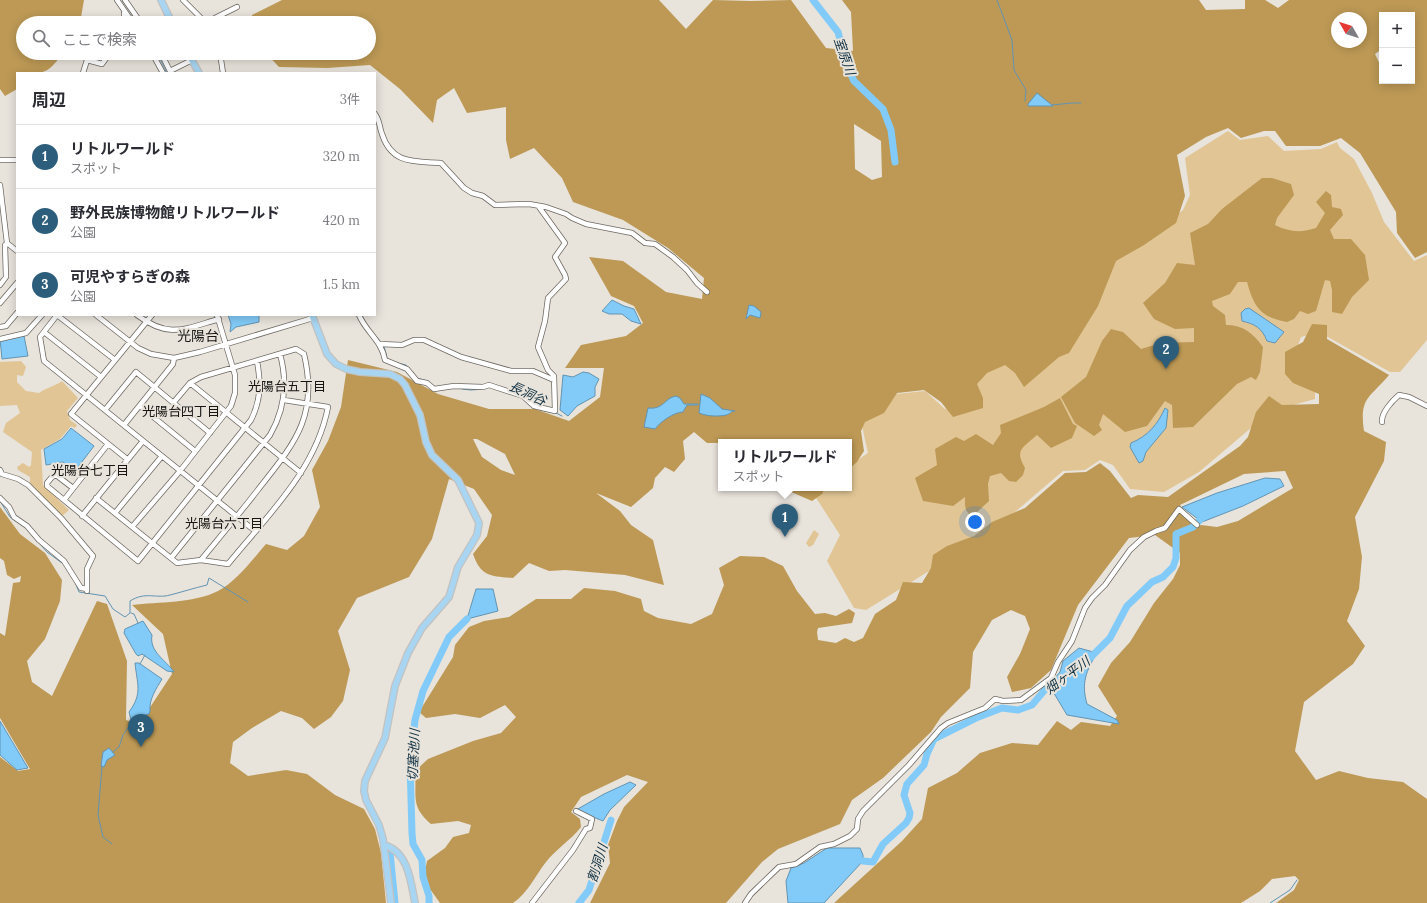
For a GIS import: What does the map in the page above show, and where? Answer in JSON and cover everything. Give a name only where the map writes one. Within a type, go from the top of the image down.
[{"type":"main road","points":[[161,0],[169,16]]},
{"type":"main road","points":[[192,60],[198,72]]},
{"type":"main road","points":[[312,316],[327,354],[336,364],[346,369],[360,372],[390,374],[402,381],[408,388],[420,415],[426,442],[433,457],[458,480],[477,515],[479,529],[476,538],[458,567],[449,597],[422,628],[408,653],[395,686],[385,738],[365,781],[364,791],[366,800],[379,825],[384,845],[391,903]]},
{"type":"main road","points":[[384,845],[396,849],[407,868],[415,903]]},
{"type":"street","points":[[117,0],[128,16]]},
{"type":"street","points":[[125,0],[136,16]]},
{"type":"street","points":[[183,0],[199,16]]},
{"type":"street","points":[[124,10],[130,7]]},
{"type":"street","points":[[219,16],[237,7]]},
{"type":"street","points":[[124,10],[124,16]]},
{"type":"street","points":[[83,72],[87,60],[102,64],[105,60]]},
{"type":"street","points":[[156,60],[162,72]]},
{"type":"street","points":[[164,60],[170,72],[192,60]]},
{"type":"street","points":[[221,60],[223,72]]},
{"type":"street","points":[[376,115],[380,121],[385,140],[398,156],[412,162],[441,163],[464,188],[472,193],[483,196],[495,205],[529,204],[539,207],[546,207],[566,214],[586,224],[632,234],[645,243],[655,244],[673,257],[707,292]]},
{"type":"street","points":[[0,160],[16,160]]},
{"type":"street","points":[[0,185],[7,243],[5,245],[7,271],[4,282],[0,285]]},
{"type":"street","points":[[360,316],[366,328],[382,344],[387,362],[407,369],[417,381],[427,383],[434,389],[454,386],[482,387],[489,385],[523,396],[534,406],[555,411],[554,376],[548,370],[538,347],[546,321],[548,298],[566,279],[555,257],[565,243],[539,207]]},
{"type":"street","points":[[7,243],[16,250]]},
{"type":"street","points":[[0,303],[16,284]]},
{"type":"street","points":[[0,327],[6,326],[16,314]]},
{"type":"street","points":[[0,339],[26,333],[41,316]]},
{"type":"street","points":[[56,316],[40,337],[44,361],[255,531]]},
{"type":"street","points":[[58,316],[114,360]]},
{"type":"street","points":[[97,316],[130,342],[151,354],[174,358],[225,344],[312,316]]},
{"type":"street","points":[[132,527],[226,413],[235,393],[236,384],[218,317],[175,331],[155,327],[139,316]]},
{"type":"street","points":[[127,459],[71,414],[151,316]]},
{"type":"street","points":[[44,332],[101,377]]},
{"type":"street","points":[[382,344],[402,345],[414,340],[424,340],[461,357],[511,371],[533,371],[554,380]]},
{"type":"street","points":[[174,402],[190,383],[201,377],[296,349],[304,354],[309,385],[308,404],[299,433],[283,459],[201,560]]},
{"type":"street","points":[[171,558],[264,443],[277,422],[284,400],[285,388],[280,354]]},
{"type":"street","points":[[124,425],[173,364],[174,358]]},
{"type":"street","points":[[73,488],[56,476],[52,476],[47,483],[47,486],[82,516],[138,561],[246,429],[259,400],[260,378],[257,361]]},
{"type":"street","points":[[105,410],[136,372],[210,432]]},
{"type":"street","points":[[190,383],[301,473]]},
{"type":"street","points":[[1382,422],[1383,416],[1388,408],[1399,395],[1403,395],[1427,406]]},
{"type":"street","points":[[96,498],[177,562],[201,560],[228,564],[301,473],[318,444],[328,407],[284,400]]},
{"type":"street","points":[[140,406],[195,451]]},
{"type":"street","points":[[82,516],[143,441]]},
{"type":"street","points":[[64,500],[108,444]]},
{"type":"street","points":[[115,513],[162,456]]},
{"type":"street","points":[[0,470],[2,474],[18,479],[28,485],[61,518],[93,556],[87,570],[87,590],[82,588],[64,561],[39,540],[27,526],[14,517],[9,508],[0,498]]},
{"type":"street","points":[[745,903],[751,894],[779,867],[796,864],[820,847],[834,844],[850,836],[857,829],[858,819],[863,811],[909,765],[940,728],[955,720],[985,708],[995,699],[1003,701],[1021,700],[1051,678],[1058,662],[1072,641],[1085,608],[1130,550],[1144,537],[1165,528],[1179,509],[1196,524]]},
{"type":"street","points":[[532,903],[573,850],[586,829],[590,828],[593,822],[592,819],[576,812]]},
{"type":"shaded area","points":[[0,0],[84,0],[81,16],[16,16],[16,60],[57,60],[44,72],[16,72],[16,90],[5,96],[0,89]]},
{"type":"shaded area","points":[[282,0],[659,0],[686,29],[713,0],[791,0],[826,48],[853,51],[851,12],[842,0],[1199,0],[1206,10],[1245,9],[1245,0],[1265,0],[1278,8],[1289,0],[1427,0],[1427,252],[1415,258],[1397,233],[1396,212],[1360,153],[1341,138],[1320,146],[1286,146],[1275,131],[1264,131],[1241,138],[1228,128],[1206,137],[1177,155],[1185,196],[1176,223],[1144,245],[1116,261],[1098,306],[1069,353],[1059,357],[1024,387],[1015,373],[1005,365],[987,373],[977,384],[983,398],[983,408],[953,417],[941,402],[924,390],[897,393],[884,413],[865,422],[861,431],[864,451],[857,462],[852,466],[852,439],[718,439],[718,443],[707,443],[694,432],[683,441],[685,459],[674,472],[665,467],[655,478],[653,488],[631,507],[596,493],[620,511],[631,525],[653,540],[664,585],[625,575],[565,570],[549,571],[529,563],[513,578],[499,577],[488,574],[483,571],[476,562],[473,554],[487,536],[492,515],[474,489],[449,479],[432,539],[409,577],[357,598],[338,631],[350,670],[343,701],[331,717],[314,729],[302,718],[281,711],[252,728],[233,742],[230,763],[248,776],[286,770],[307,774],[335,795],[364,809],[375,829],[381,853],[386,903],[0,903],[0,757],[18,771],[30,769],[0,718],[0,633],[5,636],[13,583],[20,582],[21,576],[14,579],[7,575],[4,561],[0,558],[0,507],[20,534],[45,553],[62,580],[60,601],[45,639],[27,661],[32,682],[52,696],[97,601],[107,604],[127,661],[126,720],[139,724],[172,674],[163,634],[132,605],[188,600],[209,595],[225,587],[231,582],[244,570],[266,544],[287,550],[304,536],[320,507],[312,470],[328,441],[341,407],[348,360],[397,372],[438,394],[489,409],[535,409],[569,421],[600,397],[604,368],[565,368],[581,345],[626,336],[643,323],[634,306],[611,296],[589,257],[623,261],[666,292],[702,299],[704,278],[668,248],[623,220],[573,202],[562,178],[534,148],[510,159],[506,140],[506,107],[467,113],[454,88],[437,100],[433,123],[400,89],[370,65],[327,68],[279,67],[272,60],[376,60],[376,16],[252,15]],"holes":[[[854,124],[881,141],[882,177],[872,180],[855,169]],[[473,439],[477,439],[505,454],[515,475],[501,470],[482,457]]]},
{"type":"shaded area","points":[[1228,131],[1240,140],[1268,136],[1284,151],[1321,149],[1337,142],[1340,148],[1354,159],[1372,193],[1384,222],[1414,261],[1427,255],[1427,340],[1400,372],[1390,372],[1319,332],[1301,337],[1290,367],[1315,389],[1315,399],[1271,411],[1199,472],[1164,492],[1130,489],[1113,465],[1100,460],[1085,470],[1063,471],[1008,518],[934,568],[866,610],[854,608],[827,561],[840,535],[812,491],[852,491],[852,464],[868,453],[860,417],[886,395],[925,391],[945,409],[979,397],[971,379],[1113,255],[1160,228],[1183,210],[1190,195],[1185,158]]},
{"type":"shaded area","points":[[1262,178],[1272,178],[1291,184],[1294,195],[1277,218],[1275,225],[1285,229],[1305,231],[1316,228],[1325,213],[1316,202],[1326,191],[1331,195],[1332,207],[1341,209],[1343,215],[1330,230],[1334,239],[1351,239],[1365,255],[1369,280],[1352,297],[1342,314],[1332,312],[1332,290],[1330,281],[1325,280],[1316,311],[1308,314],[1300,311],[1294,319],[1287,322],[1264,314],[1252,298],[1247,282],[1238,282],[1230,294],[1212,301],[1213,306],[1225,315],[1226,325],[1243,328],[1263,347],[1260,372],[1256,380],[1251,377],[1237,384],[1193,427],[1173,428],[1172,405],[1165,401],[1147,426],[1125,432],[1103,414],[1099,425],[1102,430],[1094,436],[1075,423],[1061,397],[1086,377],[1102,341],[1111,329],[1123,332],[1141,349],[1161,343],[1194,342],[1194,328],[1175,329],[1154,319],[1143,303],[1165,283],[1177,263],[1195,265],[1190,233],[1208,224],[1222,209]]},
{"type":"shaded area","points":[[1312,324],[1327,325],[1327,339],[1389,375],[1371,394],[1363,411],[1364,431],[1386,442],[1384,461],[1355,517],[1362,557],[1359,589],[1347,621],[1365,646],[1353,664],[1304,702],[1295,751],[1316,780],[1339,771],[1368,778],[1403,782],[1427,799],[1427,903],[1276,903],[1294,890],[1299,880],[1295,876],[1272,879],[1260,891],[1241,903],[834,903],[902,841],[922,819],[928,788],[957,773],[980,753],[1012,743],[1038,745],[1057,721],[1071,730],[1081,722],[1110,726],[1117,716],[1098,686],[1111,663],[1130,642],[1154,603],[1173,579],[1180,565],[1180,553],[1155,535],[1129,538],[1078,605],[1051,670],[1031,688],[1012,692],[1007,677],[1020,654],[1030,629],[1025,616],[1011,610],[992,620],[973,652],[970,688],[941,717],[931,732],[883,778],[852,800],[840,824],[778,849],[762,862],[726,903],[590,903],[610,863],[608,845],[617,821],[624,807],[648,782],[627,775],[581,797],[571,812],[580,819],[581,827],[550,857],[523,894],[513,903],[440,903],[430,889],[425,872],[427,861],[445,848],[453,837],[469,833],[471,825],[458,821],[431,824],[424,818],[417,806],[415,771],[428,759],[473,741],[501,733],[516,717],[505,705],[480,718],[455,714],[426,718],[419,712],[453,657],[455,645],[469,627],[484,621],[509,617],[536,599],[571,599],[584,588],[615,591],[641,599],[644,611],[658,618],[691,624],[712,614],[724,585],[719,568],[740,556],[764,557],[783,566],[797,591],[815,614],[825,613],[836,616],[849,609],[855,613],[852,623],[818,628],[817,632],[818,640],[836,643],[845,638],[854,642],[863,638],[875,614],[896,600],[903,582],[922,583],[931,568],[933,555],[947,546],[974,536],[992,522],[1025,508],[1065,473],[1086,472],[1100,463],[1110,471],[1131,498],[1138,495],[1168,497],[1240,446],[1248,437],[1256,412],[1269,396],[1282,405],[1319,404],[1319,394],[1293,383],[1285,374],[1285,352],[1303,342]],"holes":[[[1285,471],[1293,488],[1238,521],[1217,527],[1201,525],[1196,528],[1180,505],[1244,474]]]},
{"type":"shaded area","points":[[21,361],[26,367],[23,376],[17,375],[17,382],[26,391],[39,393],[62,381],[78,398],[67,411],[70,420],[77,425],[75,428],[71,426],[60,439],[41,450],[43,485],[69,510],[62,516],[30,485],[30,477],[18,470],[17,467],[23,463],[29,467],[31,465],[32,452],[3,432],[6,423],[20,413],[17,405],[0,406],[0,362]]},
{"type":"shaded area","points":[[1060,398],[1073,424],[1077,426],[1072,438],[1051,448],[1037,435],[1024,446],[1020,453],[1020,457],[1025,468],[1023,475],[1016,482],[1009,481],[1001,473],[990,476],[988,484],[989,501],[973,516],[967,511],[965,506],[965,497],[953,506],[923,501],[915,478],[937,465],[935,449],[956,437],[964,441],[976,434],[993,445],[1001,433],[1000,425],[1044,407]]},
{"type":"shaded area","points":[[789,491],[824,491],[822,494],[812,501]]},
{"type":"shaded area","points":[[814,530],[819,534],[813,545],[809,547],[806,543]]},
{"type":"water","points":[[1037,93],[1053,106],[1028,106]]},
{"type":"water","points":[[612,300],[634,309],[641,324],[631,321],[622,314],[609,314],[602,311]]},
{"type":"water","points":[[749,305],[754,306],[761,312],[760,318],[750,315],[746,319]]},
{"type":"water","points":[[1249,308],[1284,332],[1275,343],[1267,341],[1258,327],[1242,321],[1241,313],[1245,309]]},
{"type":"water","points":[[228,316],[259,316],[259,322],[236,327],[230,332],[231,324]]},
{"type":"water","points":[[24,336],[28,356],[2,359],[0,339]]},
{"type":"water","points":[[583,372],[589,373],[599,379],[595,387],[595,396],[577,406],[568,416],[560,410],[563,375],[573,377]]},
{"type":"water","points":[[701,394],[710,398],[722,409],[735,411],[732,411],[728,415],[719,416],[699,413]]},
{"type":"water","points":[[676,396],[680,398],[684,404],[698,405],[687,405],[683,412],[679,412],[668,418],[660,423],[655,429],[644,427],[648,408],[661,406],[672,397]]},
{"type":"water","points":[[1165,408],[1168,410],[1166,428],[1146,452],[1143,461],[1139,463],[1130,447],[1131,443],[1152,429]]},
{"type":"water","points":[[71,428],[94,446],[75,471],[63,462],[46,465],[44,449],[62,439]]},
{"type":"water","points":[[1265,478],[1280,479],[1284,486],[1243,506],[1202,522],[1182,507],[1217,493]]},
{"type":"water","points":[[476,589],[493,589],[498,611],[467,619]]},
{"type":"water","points":[[143,621],[152,635],[153,646],[156,651],[174,672],[167,671],[142,654],[138,656],[136,654],[124,633],[125,629]]},
{"type":"water","points":[[1079,648],[1097,653],[1086,677],[1084,690],[1087,704],[1117,720],[1119,724],[1067,715],[1049,685],[1060,672],[1063,661]]},
{"type":"water","points":[[135,663],[139,663],[162,679],[152,698],[149,714],[139,717],[132,723],[129,712],[138,694]]},
{"type":"water","points":[[0,721],[28,768],[17,770],[0,755]]},
{"type":"water","points":[[109,748],[115,755],[107,760],[104,767],[101,766],[103,752]]},
{"type":"water","points":[[630,782],[636,785],[610,810],[603,821],[576,810],[604,794]]},
{"type":"water","points":[[827,848],[860,848],[863,855],[863,861],[824,903],[788,903],[786,881],[791,868],[804,863]]},
{"type":"waterway","name":"長洞谷","points":[[122,0],[133,16]]},
{"type":"waterway","name":"室原川","points":[[813,0],[838,32],[848,68],[854,81],[883,109],[891,130],[895,162]]},
{"type":"waterway","points":[[997,0],[1012,40],[1014,70],[1026,90],[1025,101]]},
{"type":"waterway","name":"長洞谷","points":[[160,60],[166,72]]},
{"type":"waterway","points":[[1052,105],[1081,103]]},
{"type":"waterway","name":"長洞谷","points":[[362,316],[364,320]]},
{"type":"waterway","name":"長洞谷","points":[[371,331],[381,342]]},
{"type":"waterway","name":"長洞谷","points":[[384,346],[387,358]]},
{"type":"waterway","name":"長洞谷","points":[[397,363],[406,365],[415,375]]},
{"type":"waterway","name":"長洞谷","points":[[417,378],[427,381]]},
{"type":"waterway","name":"長洞谷","points":[[462,389],[484,389]]},
{"type":"waterway","name":"長洞谷","points":[[540,410],[551,412]]},
{"type":"waterway","name":"長洞谷","points":[[556,413],[562,416]]},
{"type":"waterway","points":[[0,501],[10,517],[22,525]]},
{"type":"waterway","name":"畑ヶ平川","points":[[1090,658],[1110,638],[1127,606],[1152,582],[1163,577],[1173,567],[1176,558],[1176,534],[1193,527],[1206,514]]},
{"type":"waterway","points":[[26,528],[47,552],[62,563]]},
{"type":"waterway","points":[[75,582],[79,592],[105,596],[113,609],[125,617],[130,613],[130,601],[136,598],[141,596],[165,596],[175,594],[207,585],[209,578],[248,602]]},
{"type":"waterway","points":[[131,613],[134,614],[138,623]]},
{"type":"waterway","name":"切塞池川","points":[[429,903],[429,896],[423,877],[422,860],[413,844],[412,833],[410,763],[415,720],[423,691],[449,637],[467,619]]},
{"type":"waterway","points":[[140,664],[145,655]]},
{"type":"waterway","name":"畑ヶ平川","points":[[863,861],[873,862],[883,844],[906,823],[909,818],[910,813],[904,795],[907,784],[924,765],[934,739],[976,718],[1002,708],[1018,710],[1032,705],[1049,685],[1057,681]]},
{"type":"waterway","points":[[113,752],[119,747],[123,735],[132,722]]},
{"type":"waterway","points":[[102,766],[98,815],[103,837],[112,844]]},
{"type":"waterway","name":"割洞川","points":[[579,903],[589,890],[611,820]]},
{"type":"waterway","points":[[390,852],[395,903]]},
{"type":"waterway","points":[[1270,903],[1290,890],[1297,880]]},
{"type":"place","name":"野外民族博物館リトルワールド","points":[[1166,369]]},
{"type":"place","name":"リトルワールド","points":[[785,537]]},
{"type":"place","name":"可児やすらぎの森","points":[[141,747]]},
{"type":"district","name":"光陽台","points":[[198,336]]},
{"type":"district","name":"光陽台五丁目","points":[[287,386]]},
{"type":"district","name":"光陽台四丁目","points":[[181,411]]},
{"type":"district","name":"光陽台七丁目","points":[[90,470]]},
{"type":"district","name":"光陽台六丁目","points":[[224,523]]}]
